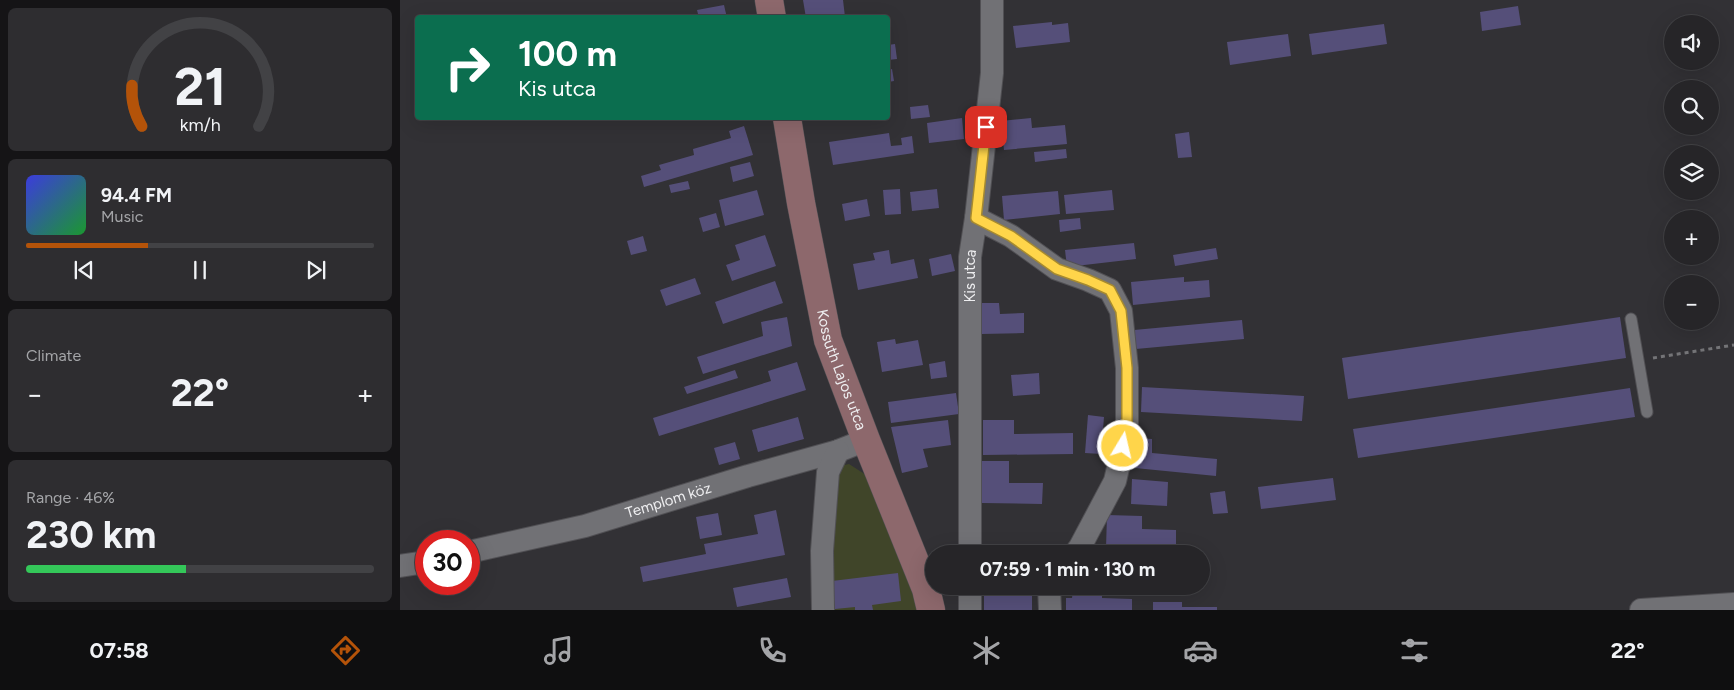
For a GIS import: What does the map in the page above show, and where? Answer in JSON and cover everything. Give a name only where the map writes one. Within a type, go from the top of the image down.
[{"type":"street","points":[[769,0],[772,15]]},
{"type":"street","name":"Kis utca","points":[[970,545],[970,257],[992,73],[992,0]]},
{"type":"street","name":"Kossuth Lajos utca","points":[[787,120],[801,203],[828,340],[866,440],[899,518],[926,589],[931,610]]},
{"type":"street","points":[[976,218],[1011,236],[1057,269],[1110,290],[1121,311],[1127,368],[1127,429],[1115,481],[1081,545]]},
{"type":"street","name":"Templom köz","points":[[480,550],[585,526],[748,476],[838,451],[866,440]]},
{"type":"street","points":[[823,610],[822,551],[828,472],[838,451]]},
{"type":"street","points":[[400,566],[415,564]]},
{"type":"street","points":[[970,595],[970,610]]},
{"type":"street","points":[[1049,595],[1050,610]]},
{"type":"street","points":[[1641,610],[1734,604]]},
{"type":"lane","points":[[1631,319],[1647,412]]},
{"type":"path","points":[[1638,361],[1734,345]]},
{"type":"green space","points":[[849,464],[874,483],[923,610],[832,610],[832,501],[840,466]]},
{"type":"building","points":[[803,0],[843,0],[845,15],[806,15]]},
{"type":"building","points":[[724,5],[726,15],[698,15],[697,10]]},
{"type":"building","points":[[1518,6],[1521,25],[1482,31],[1480,12]]},
{"type":"building","points":[[1052,22],[1052,25],[1068,23],[1070,42],[1016,48],[1013,26]]},
{"type":"building","points":[[1384,24],[1387,44],[1312,55],[1309,34]]},
{"type":"building","points":[[1288,34],[1291,56],[1230,65],[1227,42]]},
{"type":"building","points":[[895,44],[897,59],[890,60],[890,45]]},
{"type":"building","points":[[892,69],[894,81],[890,82],[890,70]]},
{"type":"building","points":[[928,105],[930,117],[911,119],[910,107]]},
{"type":"building","points":[[962,118],[964,139],[929,143],[927,123]]},
{"type":"building","points":[[1031,118],[1032,128],[1065,125],[1067,144],[1004,150],[1001,121]]},
{"type":"building","points":[[744,126],[753,155],[644,187],[641,176],[661,170],[659,165],[694,155],[693,149],[731,138],[729,131]]},
{"type":"building","points":[[1189,132],[1192,157],[1178,158],[1175,134]]},
{"type":"building","points":[[889,133],[891,146],[902,145],[901,138],[912,136],[914,153],[833,165],[829,142]]},
{"type":"building","points":[[1066,149],[1067,158],[1035,162],[1034,152]]},
{"type":"building","points":[[750,162],[754,176],[733,182],[730,167]]},
{"type":"building","points":[[688,181],[690,189],[671,193],[669,185]]},
{"type":"building","points":[[900,189],[901,214],[885,215],[883,190]]},
{"type":"building","points":[[937,189],[939,208],[912,211],[910,192]]},
{"type":"building","points":[[757,190],[764,215],[725,226],[719,200]]},
{"type":"building","points":[[1112,190],[1114,210],[1066,214],[1064,195]]},
{"type":"building","points":[[1058,191],[1060,214],[1004,220],[1002,196]]},
{"type":"building","points":[[867,199],[870,216],[845,221],[842,204]]},
{"type":"building","points":[[716,213],[720,227],[703,232],[699,218]]},
{"type":"building","points":[[1080,218],[1081,229],[1060,232],[1059,220]]},
{"type":"building","points":[[765,235],[776,266],[732,281],[726,265],[740,260],[735,245]]},
{"type":"building","points":[[643,236],[647,251],[631,255],[627,241]]},
{"type":"building","points":[[1134,243],[1136,259],[1067,267],[1065,250]]},
{"type":"building","points":[[1216,248],[1218,259],[1175,266],[1173,255]]},
{"type":"building","points":[[889,250],[891,264],[914,259],[918,278],[858,290],[853,264],[875,260],[873,253]]},
{"type":"building","points":[[951,254],[955,271],[932,276],[929,259]]},
{"type":"building","points":[[1184,277],[1184,282],[1209,280],[1210,297],[1133,305],[1131,282]]},
{"type":"building","points":[[695,278],[701,294],[666,306],[660,290]]},
{"type":"building","points":[[775,281],[783,303],[723,324],[715,302]]},
{"type":"building","points":[[979,303],[999,303],[1000,314],[1024,313],[1024,333],[981,334]]},
{"type":"building","points":[[787,317],[792,346],[703,374],[697,357],[763,336],[761,322]]},
{"type":"building","points":[[1620,317],[1626,358],[1348,399],[1342,358]]},
{"type":"building","points":[[1242,320],[1244,339],[1136,349],[1134,330]]},
{"type":"building","points":[[895,339],[896,344],[918,340],[923,365],[882,372],[877,342]]},
{"type":"building","points":[[945,361],[947,377],[931,379],[929,364]]},
{"type":"building","points":[[797,362],[806,390],[659,436],[653,418],[771,381],[768,371]]},
{"type":"building","points":[[735,370],[738,378],[687,394],[684,387]]},
{"type":"building","points":[[1039,373],[1040,394],[1013,396],[1011,375]]},
{"type":"building","points":[[1142,387],[1304,396],[1302,421],[1141,412]]},
{"type":"building","points":[[1630,388],[1635,417],[1358,458],[1353,429]]},
{"type":"building","points":[[956,393],[959,414],[891,423],[888,402]]},
{"type":"building","points":[[1088,415],[1104,417],[1101,454],[1085,453]]},
{"type":"building","points":[[798,417],[804,439],[758,452],[752,430]]},
{"type":"building","points":[[948,420],[951,445],[923,449],[928,467],[902,473],[891,427]]},
{"type":"building","points":[[983,420],[1014,420],[1014,434],[1073,433],[1073,454],[983,455]]},
{"type":"building","points":[[1137,438],[1152,439],[1152,453],[1217,459],[1216,476],[1135,468]]},
{"type":"building","points":[[735,442],[740,459],[719,465],[714,448]]},
{"type":"building","points":[[982,461],[1009,461],[1009,483],[1043,483],[1042,504],[982,503]]},
{"type":"building","points":[[1333,478],[1336,500],[1261,509],[1258,487]]},
{"type":"building","points":[[1132,479],[1168,482],[1167,506],[1131,504]]},
{"type":"building","points":[[1225,491],[1228,513],[1213,514],[1210,493]]},
{"type":"building","points":[[776,510],[785,555],[643,582],[640,567],[706,554],[704,544],[758,534],[754,515]]},
{"type":"building","points":[[718,513],[722,535],[700,539],[696,517]]},
{"type":"building","points":[[1107,515],[1142,516],[1142,529],[1176,530],[1176,545],[1106,545]]},
{"type":"building","points":[[898,573],[901,601],[872,605],[873,610],[855,610],[855,607],[835,609],[832,581]]},
{"type":"building","points":[[787,578],[791,597],[737,607],[733,588]]},
{"type":"building","points":[[984,595],[1032,595],[1032,610],[984,610]]},
{"type":"building","points":[[1072,595],[1102,595],[1102,598],[1132,599],[1132,610],[1066,610],[1066,598],[1072,598]]},
{"type":"building","points":[[1153,602],[1182,602],[1182,607],[1217,607],[1217,610],[1153,610]]},
{"type":"route","points":[[986,127],[976,218],[1011,236],[1057,269],[1110,290],[1121,311],[1127,368],[1127,429],[1123,446]]}]
